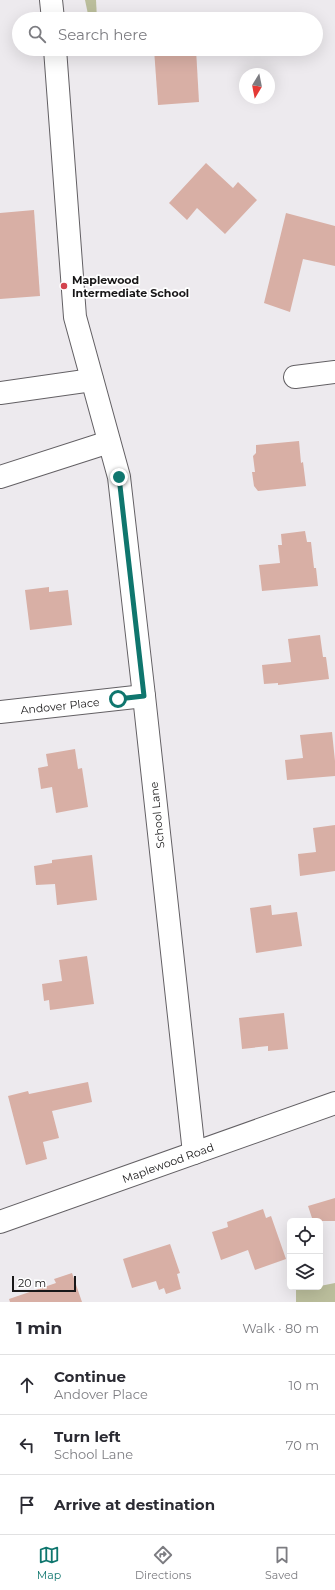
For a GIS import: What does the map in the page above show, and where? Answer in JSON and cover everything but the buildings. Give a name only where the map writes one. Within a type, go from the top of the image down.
[{"type":"street","points":[[51,0],[52,12]]},
{"type":"street","name":"School Lane","points":[[56,56],[75,317],[119,477],[194,1153]]},
{"type":"street","points":[[295,377],[335,372]]},
{"type":"street","points":[[0,392],[92,380]]},
{"type":"street","points":[[0,477],[109,442]]},
{"type":"street","name":"Andover Place","points":[[0,712],[144,696]]},
{"type":"street","name":"Maplewood Road","points":[[0,1222],[335,1103]]},
{"type":"green space","points":[[85,0],[96,0],[97,12],[88,12]]},
{"type":"green space","points":[[335,1283],[335,1302],[296,1302],[296,1290],[323,1290],[323,1285]]},
{"type":"place","name":"Maplewood Intermediate School","points":[[64,286]]},
{"type":"route","points":[[118,699],[144,696],[119,477]]}]
